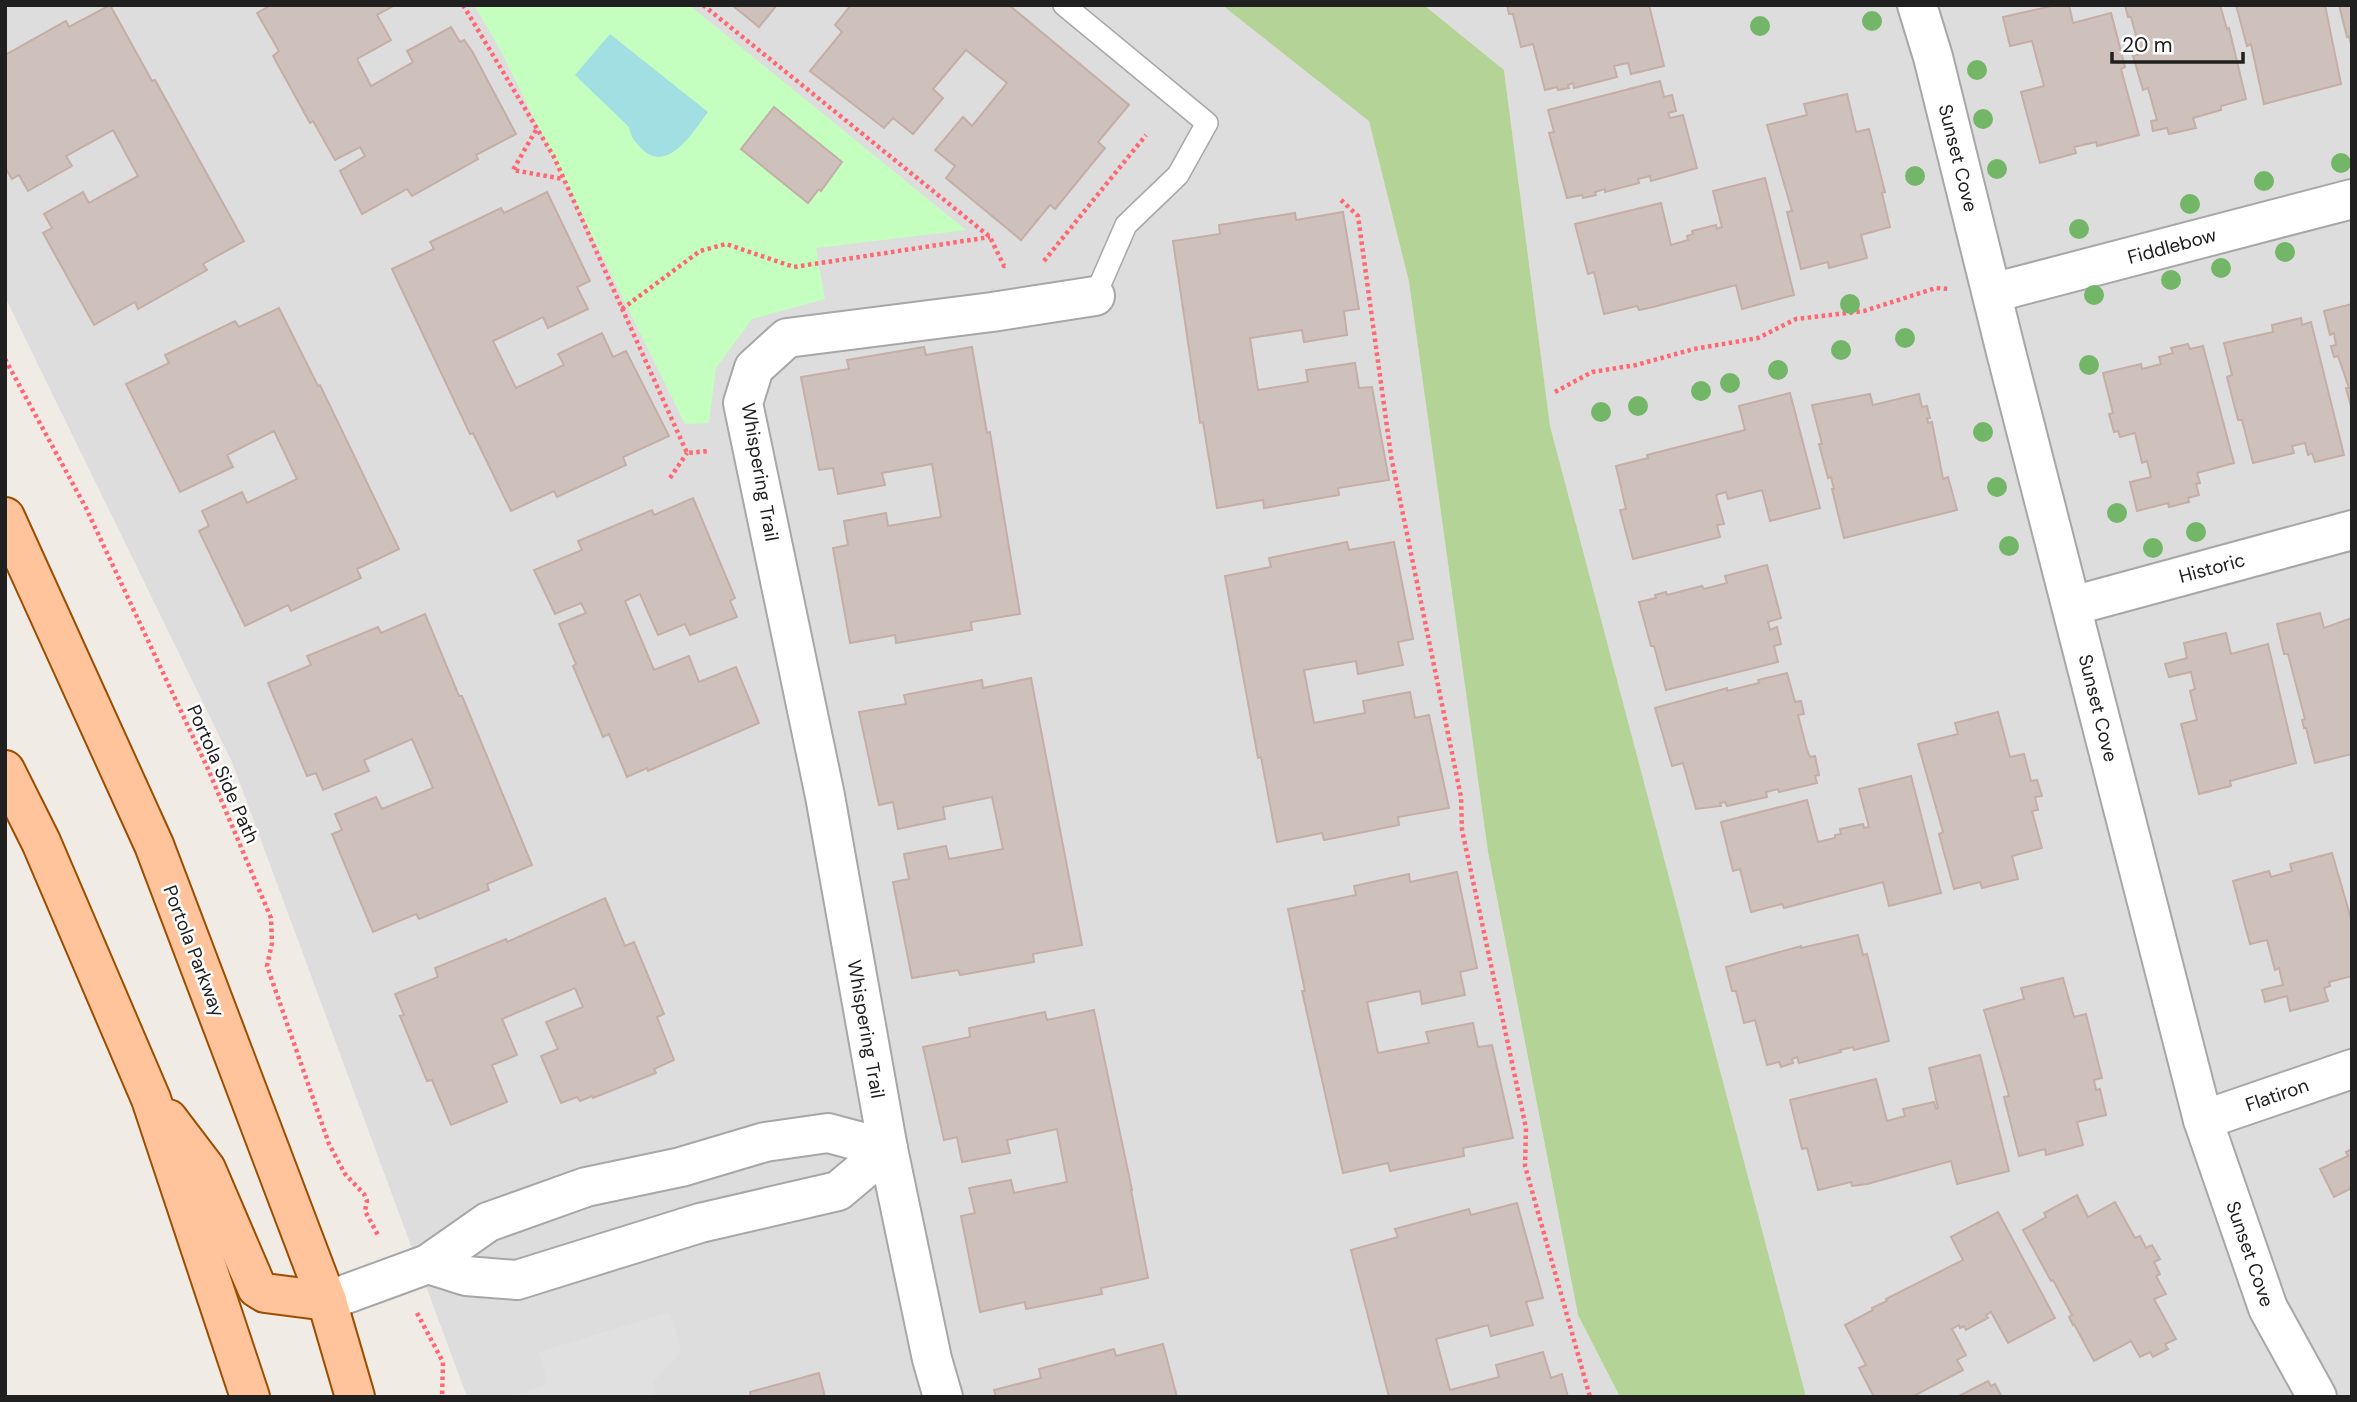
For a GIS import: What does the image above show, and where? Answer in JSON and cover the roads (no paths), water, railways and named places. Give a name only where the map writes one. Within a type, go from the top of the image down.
[{"type":"main road","name":"Portola Parkway","points":[[5,517],[154,845],[327,1301],[355,1397]]},
{"type":"main road","points":[[5,770],[41,842],[151,1099],[250,1397]]},
{"type":"main road","points":[[151,1099],[206,1169],[257,1288],[265,1293],[327,1301]]},
{"type":"street","name":"Sunset Cove","points":[[1917,5],[1933,57],[2203,1120],[2268,1308],[2317,1397]]},
{"type":"street","name":"Fiddlebow","points":[[1992,293],[2352,199]]},
{"type":"street","name":"Whispering Trail","points":[[943,1397],[932,1359],[888,1149],[825,796],[743,403],[754,368],[787,338],[1095,296]]},
{"type":"street","name":"Historic","points":[[2072,606],[2352,530]]},
{"type":"street","name":"Flatiron","points":[[2203,1120],[2352,1069]]},
{"type":"street","points":[[327,1301],[428,1264],[488,1222],[586,1187],[681,1167],[765,1142],[828,1133],[888,1149]]},
{"type":"street","points":[[428,1264],[466,1276],[517,1280],[700,1223],[838,1191],[888,1149]]},
{"type":"lane","name":"Whispering Trail","points":[[1064,5],[1207,123],[1178,175],[1126,225],[1095,296]]},
{"type":"water","points":[[610,34],[708,112],[689,138],[672,153],[662,157],[653,156],[643,150],[634,140],[629,127],[575,75]]}]
